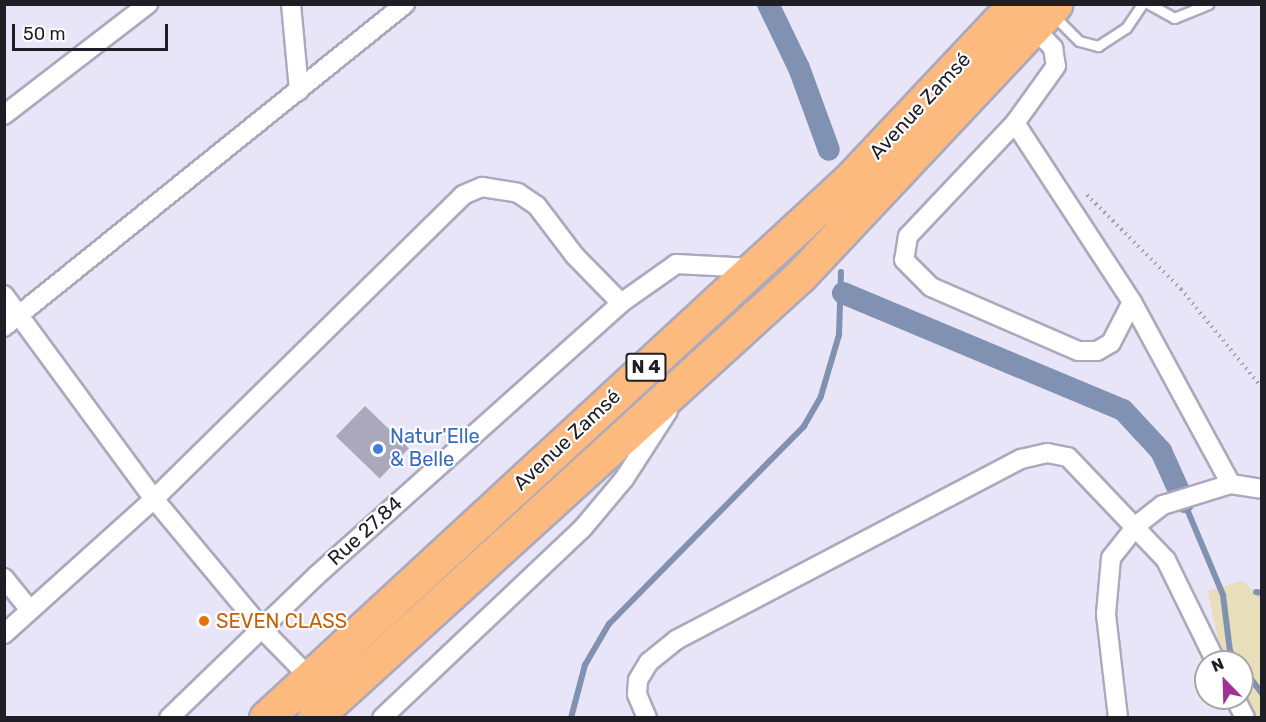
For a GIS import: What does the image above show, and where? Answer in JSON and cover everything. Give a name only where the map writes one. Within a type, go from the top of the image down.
[{"type":"highway","name":"Avenue Zamsé","points":[[266,717],[886,144],[1038,12]]},
{"type":"highway","name":"Avenue Zamsé","points":[[314,717],[692,374],[873,202],[1038,12]]},
{"type":"street","points":[[4,115],[148,4]]},
{"type":"street","points":[[291,4],[299,91]]},
{"type":"street","points":[[12,322],[405,4]]},
{"type":"street","points":[[1038,12],[1053,48],[1056,66],[1015,123],[908,236],[904,260],[931,287],[1078,351],[1096,351],[1111,343],[1132,302]]},
{"type":"street","points":[[1015,123],[1132,302],[1231,484]]},
{"type":"street","points":[[4,634],[154,499],[472,191],[482,187],[518,193],[537,206],[575,256],[621,303]]},
{"type":"street","name":"Rue 27.84","points":[[169,717],[621,303],[676,264],[753,268]]},
{"type":"street","points":[[4,295],[12,322],[263,630],[310,678]]},
{"type":"street","points":[[382,717],[582,529],[624,479],[692,374]]},
{"type":"street","points":[[647,717],[637,694],[638,680],[649,662],[676,640],[1021,459],[1047,453],[1068,457],[1137,525],[1166,561],[1210,650]]},
{"type":"street","points":[[1118,717],[1106,614],[1111,558],[1137,525],[1163,505],[1231,484],[1262,489]]},
{"type":"street","points":[[4,578],[30,610]]},
{"type":"lane","points":[[1038,12],[1079,41],[1098,46],[1126,28],[1142,4]]},
{"type":"lane","points":[[1149,4],[1174,18],[1208,4]]},
{"type":"path","points":[[1054,180],[1087,195],[1158,266],[1262,388]]},
{"type":"sand","points":[[1242,581],[1261,597],[1261,717],[1250,717],[1247,710],[1254,710],[1254,650],[1219,650],[1208,591]]},
{"type":"building","points":[[365,406],[409,448],[380,479],[336,436]]},
{"type":"waterway","points":[[768,4],[799,68],[829,150]]},
{"type":"waterway","points":[[571,718],[585,665],[609,624],[804,426],[821,396],[839,335],[841,272]]},
{"type":"waterway","points":[[843,293],[1123,410],[1161,451],[1184,502]]},
{"type":"waterway","points":[[1184,502],[1223,595],[1230,650]]},
{"type":"waterway","points":[[1256,592],[1262,593]]},
{"type":"waterway","points":[[1254,683],[1262,694]]},
{"type":"place","name":"Natur'Elle & Belle","points":[[378,449]]},
{"type":"place","name":"SEVEN CLASS","points":[[204,621]]}]
